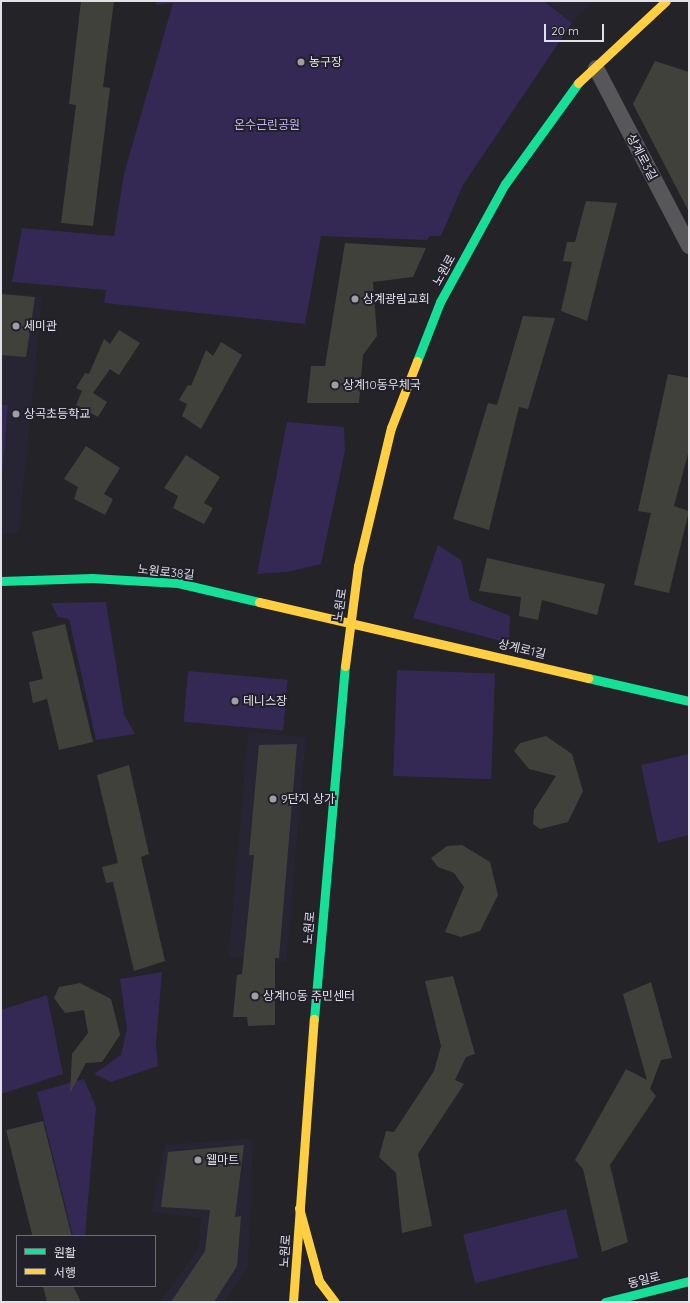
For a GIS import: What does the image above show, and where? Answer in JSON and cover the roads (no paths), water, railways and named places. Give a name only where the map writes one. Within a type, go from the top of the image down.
[{"type":"main road","name":"노원로","points":[[293,1302],[299,1208],[349,620],[370,512],[391,428],[440,302],[505,184],[571,90],[666,1]]},
{"type":"main road","name":"노원로38길","points":[[1,581],[92,578],[178,582],[349,620]]},
{"type":"main road","name":"상계로1길","points":[[349,620],[689,701]]},
{"type":"main road","points":[[299,1208],[319,1281],[335,1302]]},
{"type":"main road","name":"동일로","points":[[605,1302],[689,1281]]},
{"type":"street","name":"상계로3길","points":[[596,68],[689,246]]},
{"type":"place","name":"농구장","points":[[301,62]]},
{"type":"place","name":"상계광림교회","points":[[355,299]]},
{"type":"place","name":"세미관","points":[[16,326]]},
{"type":"place","name":"상계10동우체국","points":[[335,385]]},
{"type":"place","name":"상곡초등학교","points":[[16,414]]},
{"type":"place","name":"테니스장","points":[[235,701]]},
{"type":"place","name":"9단지 상가","points":[[273,799]]},
{"type":"place","name":"상계10동 주민센터","points":[[255,996]]},
{"type":"place","name":"웰마트","points":[[198,1160]]},
{"type":"park label","name":"온수근린공원","points":[[267,125]]}]
